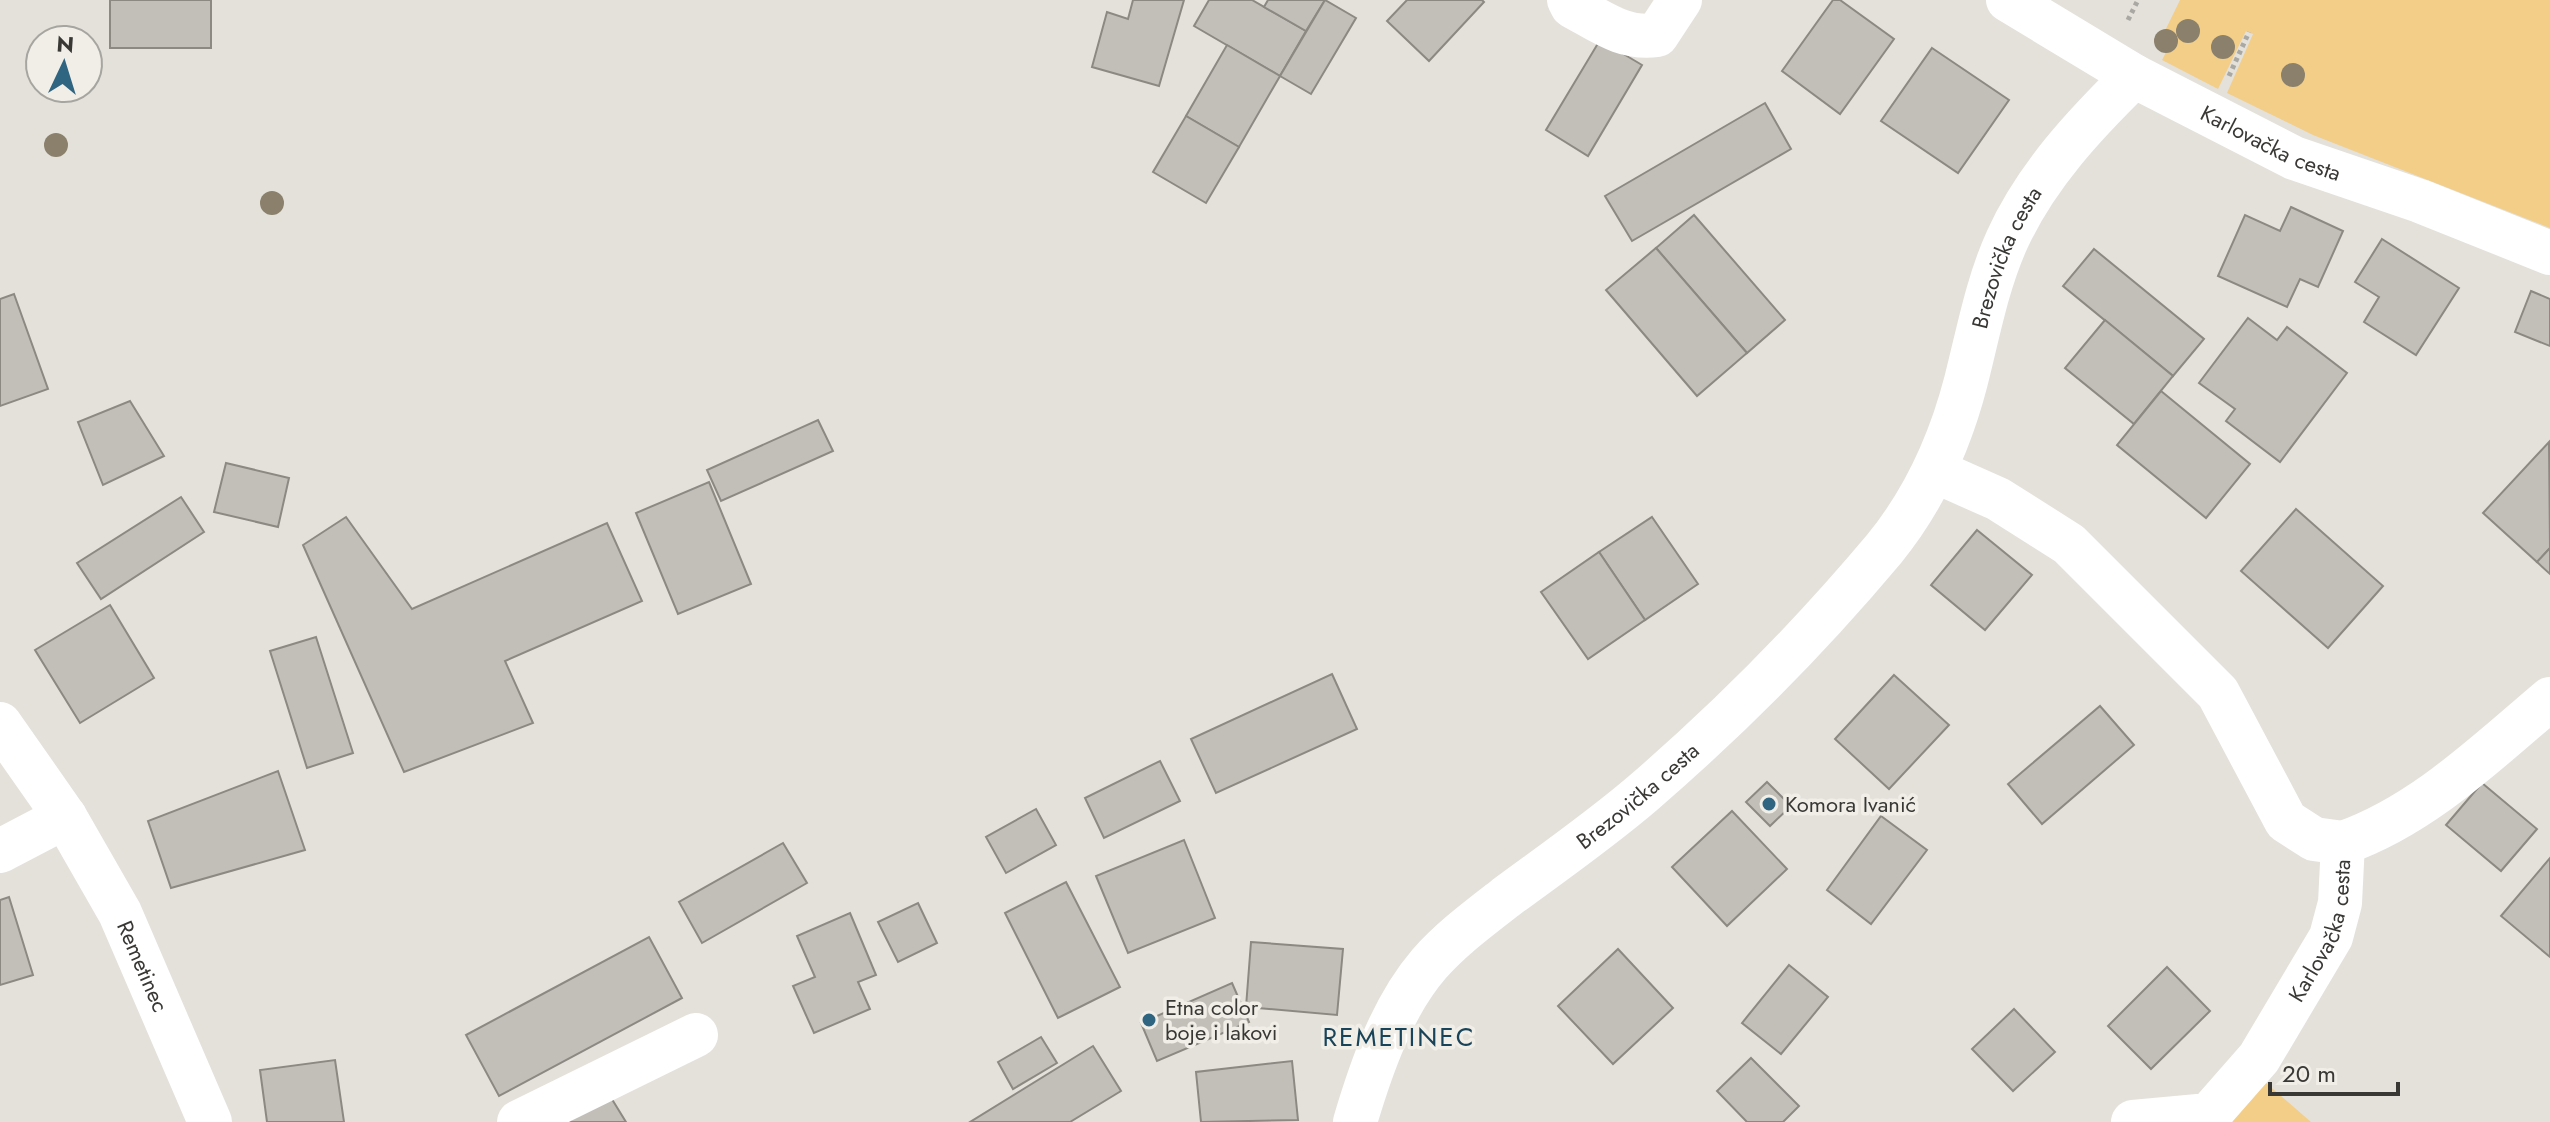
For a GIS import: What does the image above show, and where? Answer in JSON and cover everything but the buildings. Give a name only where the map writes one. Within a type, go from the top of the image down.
[{"type":"street","points":[[1569,0],[1572,6],[1623,34],[1644,37],[1657,35],[1680,0]]},
{"type":"street","name":"Karlovačka cesta","points":[[2008,0],[2134,76],[2294,158],[2420,201],[2550,253]]},
{"type":"street","name":"Brezovička cesta","points":[[1355,1122],[1383,1044],[1404,1001],[1428,965],[1464,929],[1643,793],[1796,649],[1886,546],[1935,471],[1951,431],[2006,241],[2045,174],[2101,108],[2134,76]]},
{"type":"street","points":[[1935,471],[1998,499],[2069,544],[2218,693],[2286,821],[2314,839],[2343,843]]},
{"type":"street","name":"Karlovačka cesta","points":[[2133,1122],[2209,1115],[2259,1058],[2331,937],[2340,903],[2343,843],[2374,832],[2451,782],[2550,699]]},
{"type":"street","name":"Remetinec","points":[[0,724],[65,817],[120,913],[210,1122]]},
{"type":"street","points":[[0,851],[65,817]]},
{"type":"street","points":[[519,1122],[696,1035]]},
{"type":"path","points":[[2122,30],[2138,0]]},
{"type":"shaded area","points":[[2180,0],[2550,0],[2550,228],[2313,135],[2227,93],[2253,34],[2246,31],[2218,89],[2162,60],[2168,48],[2159,43]]},
{"type":"shaded area","points":[[2259,1077],[2311,1122],[2227,1122]]},
{"type":"place","name":"Komora Ivanić","points":[[1769,804]]},
{"type":"place","name":"Etna color boje i lakovi","points":[[1149,1020]]},
{"type":"district","name":"REMETINEC","points":[[1399,1037]]}]
